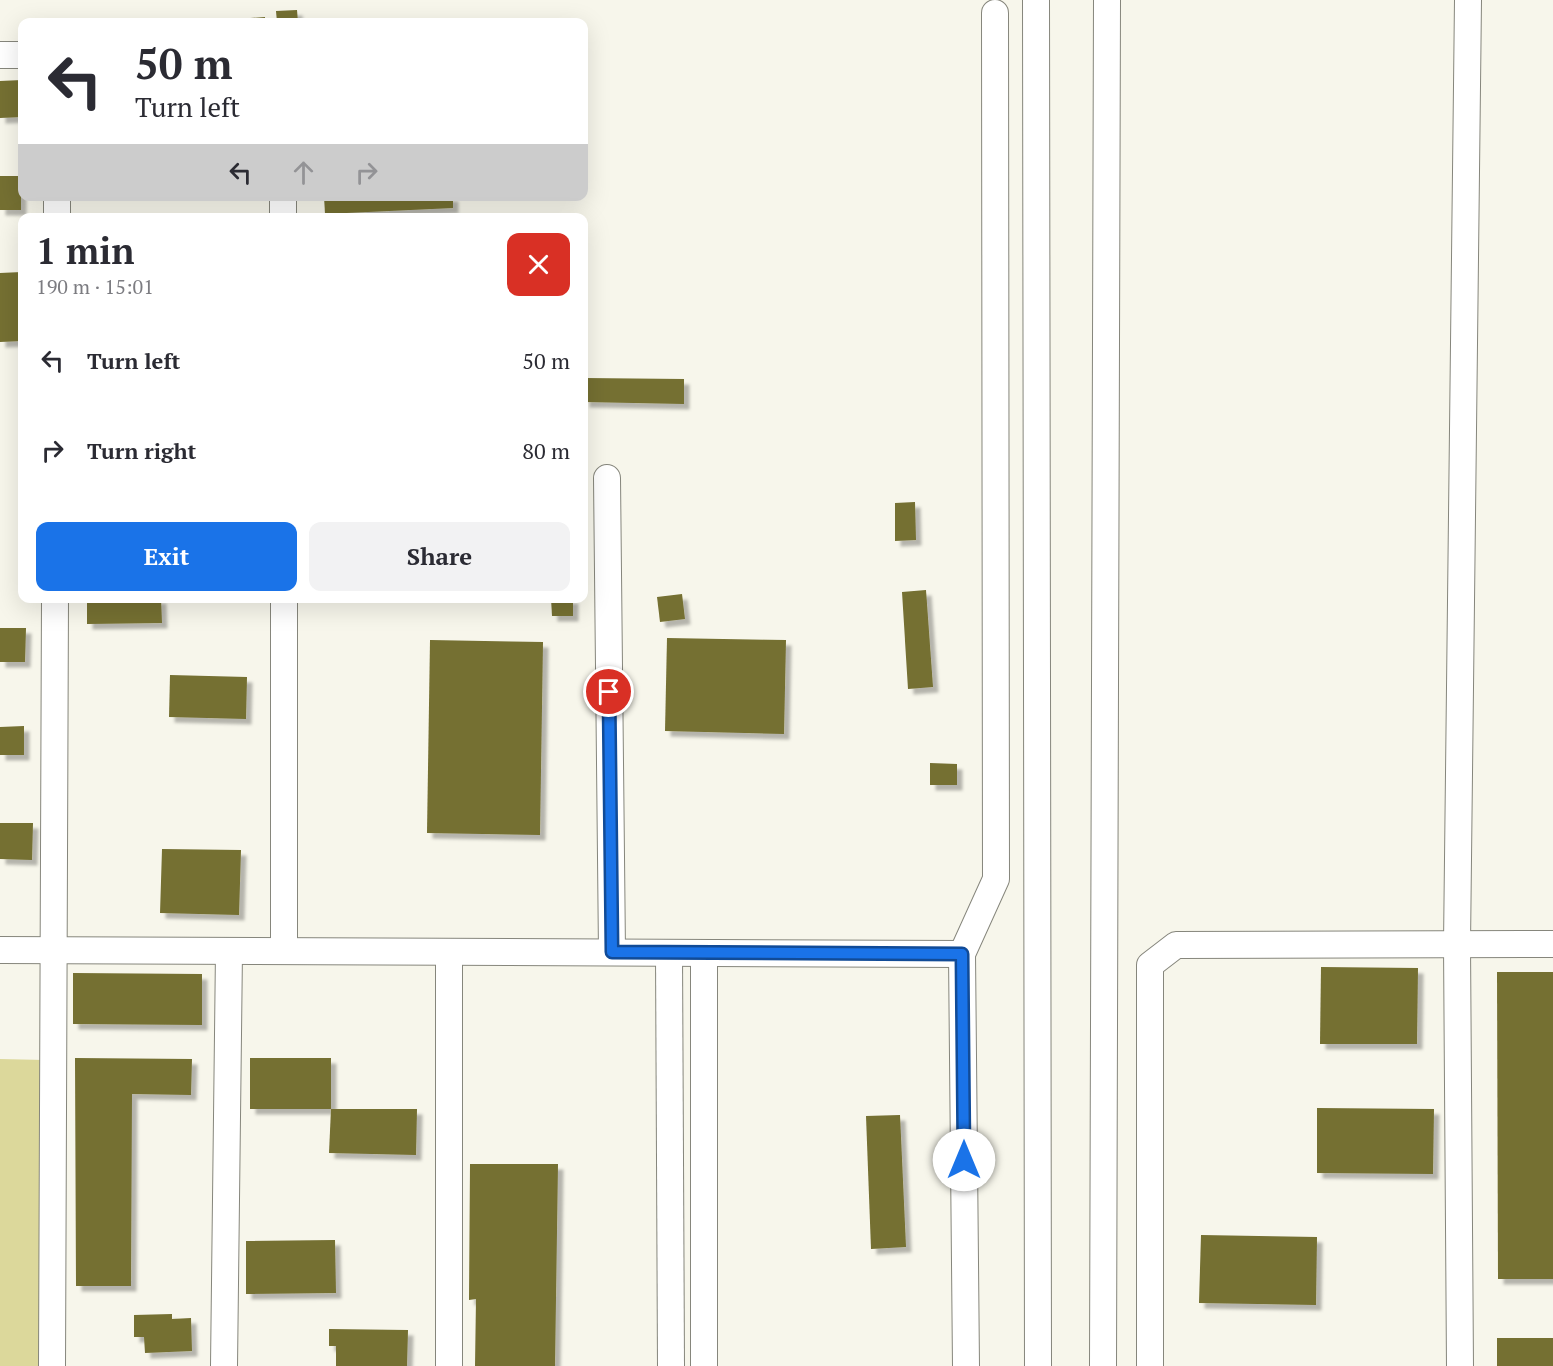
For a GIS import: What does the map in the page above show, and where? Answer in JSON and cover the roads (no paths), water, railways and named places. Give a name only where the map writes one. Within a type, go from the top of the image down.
[{"type":"street","points":[[1036,0],[1038,1366]]},
{"type":"street","points":[[1103,1366],[1107,0]]},
{"type":"street","points":[[1461,1366],[1457,945],[1468,0]]},
{"type":"street","points":[[966,1366],[962,954],[996,879],[996,13]]},
{"type":"street","points":[[0,55],[18,55]]},
{"type":"street","points":[[607,478],[612,952]]},
{"type":"street","points":[[52,1366],[55,603]]},
{"type":"street","points":[[284,603],[284,951]]},
{"type":"street","points":[[1150,1366],[1150,965],[1176,945],[1553,944]]},
{"type":"street","points":[[0,950],[962,954]]},
{"type":"street","points":[[224,1366],[229,951]]},
{"type":"street","points":[[449,952],[449,1366]]},
{"type":"street","points":[[669,953],[671,1366]]},
{"type":"street","points":[[704,953],[704,1366]]}]
